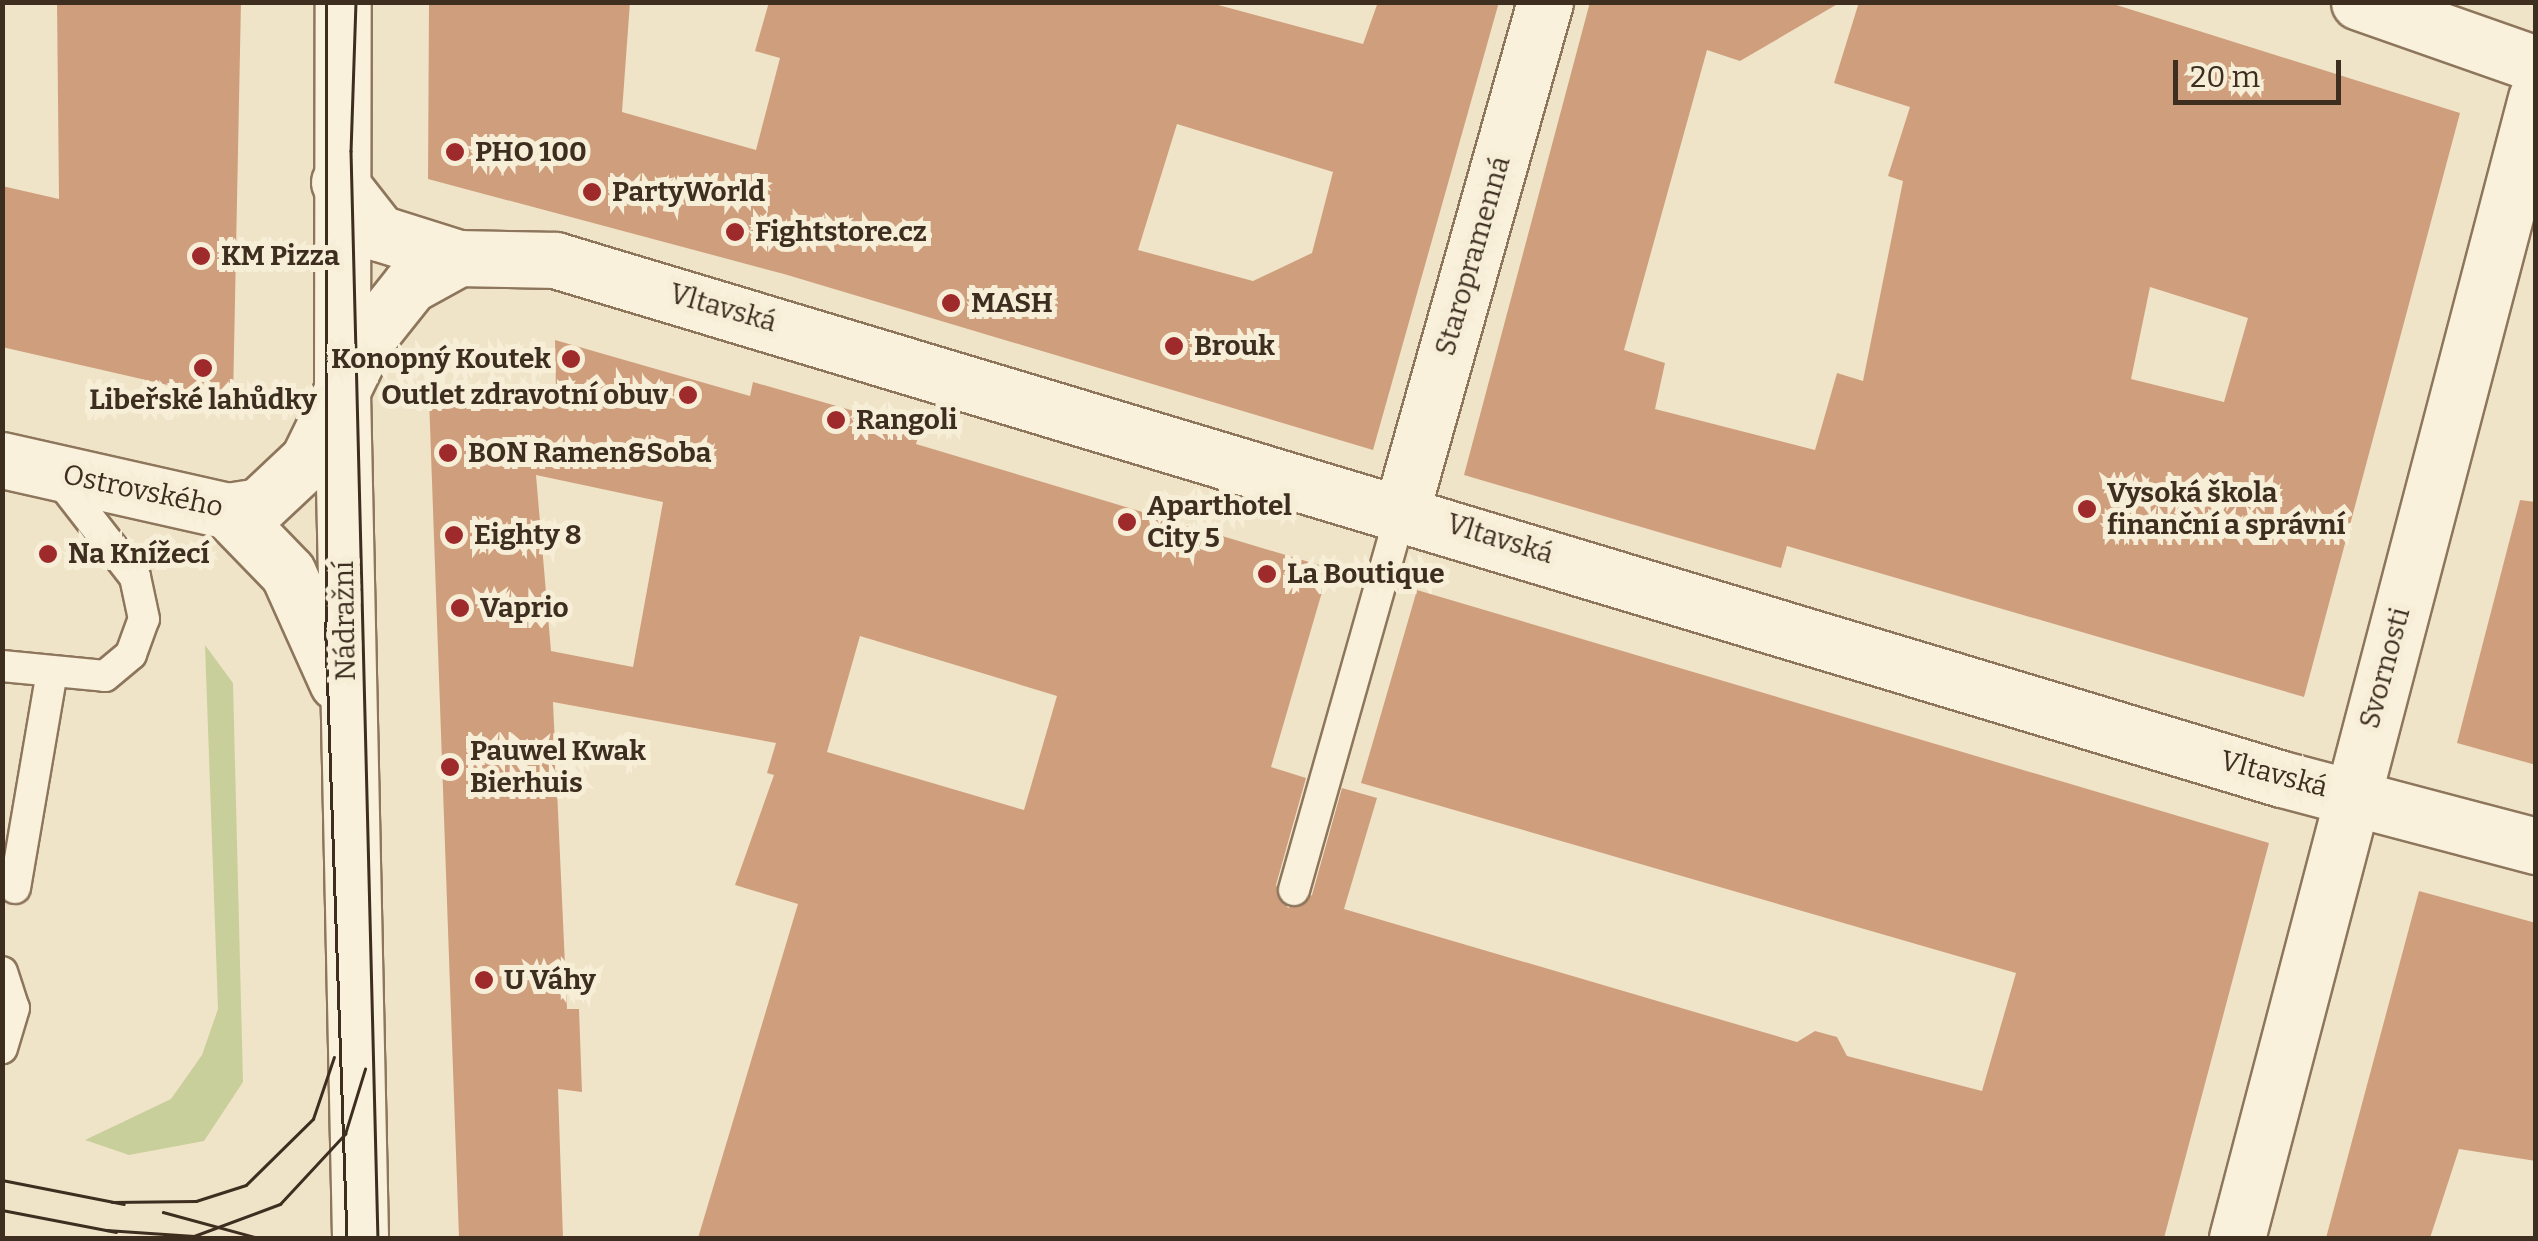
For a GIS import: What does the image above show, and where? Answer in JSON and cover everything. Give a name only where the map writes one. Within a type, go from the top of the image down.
[{"type":"main road","name":"Nádražní","points":[[343,2],[339,182],[360,1238]]},
{"type":"main road","name":"Staropramenná","points":[[1402,508],[1545,2]]},
{"type":"main road","points":[[2359,2],[2536,64]]},
{"type":"main road","name":"Svornosti","points":[[2237,1238],[2350,794],[2536,98]]},
{"type":"main road","name":"Vltavská","points":[[339,182],[379,233],[460,258],[568,262],[2350,794],[2536,846]]},
{"type":"main road","points":[[342,391],[389,306],[422,276],[460,258]]},
{"type":"main road","name":"Ostrovského","points":[[28,466],[228,510],[259,506],[288,482],[342,391]]},
{"type":"main road","points":[[228,510],[288,573],[347,705]]},
{"type":"lane","points":[[2,666],[82,680],[119,666],[139,638],[144,600],[127,564],[28,466]]},
{"type":"lane","points":[[1294,890],[1402,508]]},
{"type":"lane","points":[[15,888],[50,677]]},
{"type":"lane","points":[[2,972],[14,1008],[2,1048]]},
{"type":"green space","points":[[205,645],[233,683],[243,1082],[204,1141],[129,1155],[85,1140],[171,1099],[202,1055],[218,1009]]},
{"type":"building","points":[[57,2],[241,2],[233,400],[2,347],[2,186],[59,199]]},
{"type":"building","points":[[429,2],[630,2],[622,112],[756,150],[780,58],[755,51],[769,2],[1207,2],[1363,44],[1378,2],[1499,2],[1373,450],[784,274],[428,179]],"holes":[[[1177,124],[1333,172],[1312,253],[1253,281],[1138,250]]]},
{"type":"building","points":[[1590,2],[1841,2],[1740,61],[1707,50],[1624,350],[1665,363],[1655,409],[1815,450],[1837,373],[1863,381],[1903,181],[1888,176],[1910,107],[1834,83],[1859,2],[2107,2],[2460,113],[2304,697],[1787,546],[1781,568],[1464,475]],"holes":[[[2150,287],[2248,318],[2224,402],[2131,379]]]},
{"type":"building","points":[[555,340],[750,396],[753,382],[920,430],[916,444],[1329,568],[1271,767],[1306,778],[1276,885],[1288,908],[1312,895],[1342,788],[1377,798],[1344,909],[1797,1042],[1815,1031],[1837,1037],[1847,1056],[1982,1091],[2016,973],[1361,783],[1417,590],[2269,843],[2164,1238],[698,1238],[798,904],[735,885],[774,775],[767,773],[776,743],[553,702],[567,1009],[579,1009],[582,1092],[558,1089],[563,1238],[459,1238],[429,398],[556,392]],"holes":[[[536,475],[663,502],[633,667],[551,651]],[[860,636],[1057,696],[1024,810],[827,752]]]},
{"type":"building","points":[[2520,500],[2536,502],[2536,765],[2457,743]]},
{"type":"building","points":[[2419,891],[2536,923],[2536,1161],[2459,1149],[2430,1238],[2326,1238]]},
{"type":"tram line","points":[[327,2],[326,639],[347,1238]]},
{"type":"tram line","points":[[356,2],[351,151],[378,1238]]},
{"type":"tram line","points":[[112,1202],[196,1201],[246,1185],[313,1119],[334,1057]]},
{"type":"tram line","points":[[106,1230],[194,1236],[280,1204],[345,1134],[365,1069]]},
{"type":"tram line","points":[[2,1180],[124,1204]]},
{"type":"tram line","points":[[2,1210],[116,1232]]},
{"type":"tram line","points":[[163,1212],[259,1238]]},
{"type":"place","name":"PHO 100","points":[[455,152]]},
{"type":"place","name":"PartyWorld","points":[[592,192]]},
{"type":"place","name":"Fightstore.cz","points":[[735,232]]},
{"type":"place","name":"KM Pizza","points":[[201,256]]},
{"type":"place","name":"MASH","points":[[951,303]]},
{"type":"place","name":"Brouk","points":[[1174,346]]},
{"type":"place","name":"Konopný Koutek","points":[[571,359]]},
{"type":"place","name":"Libeřské lahůdky","points":[[203,368]]},
{"type":"place","name":"Outlet zdravotní obuv","points":[[688,395]]},
{"type":"place","name":"Rangoli","points":[[836,420]]},
{"type":"place","name":"BON Ramen&Soba","points":[[448,453]]},
{"type":"place","name":"Vysoká škola finanční a správní","points":[[2087,509]]},
{"type":"place","name":"Aparthotel City 5","points":[[1127,522]]},
{"type":"place","name":"Eighty 8","points":[[454,535]]},
{"type":"place","name":"Na Knížecí","points":[[48,554]]},
{"type":"place","name":"La Boutique","points":[[1267,574]]},
{"type":"place","name":"Vaprio","points":[[460,608]]},
{"type":"place","name":"Pauwel Kwak Bierhuis","points":[[450,767]]},
{"type":"place","name":"U Váhy","points":[[484,980]]}]
